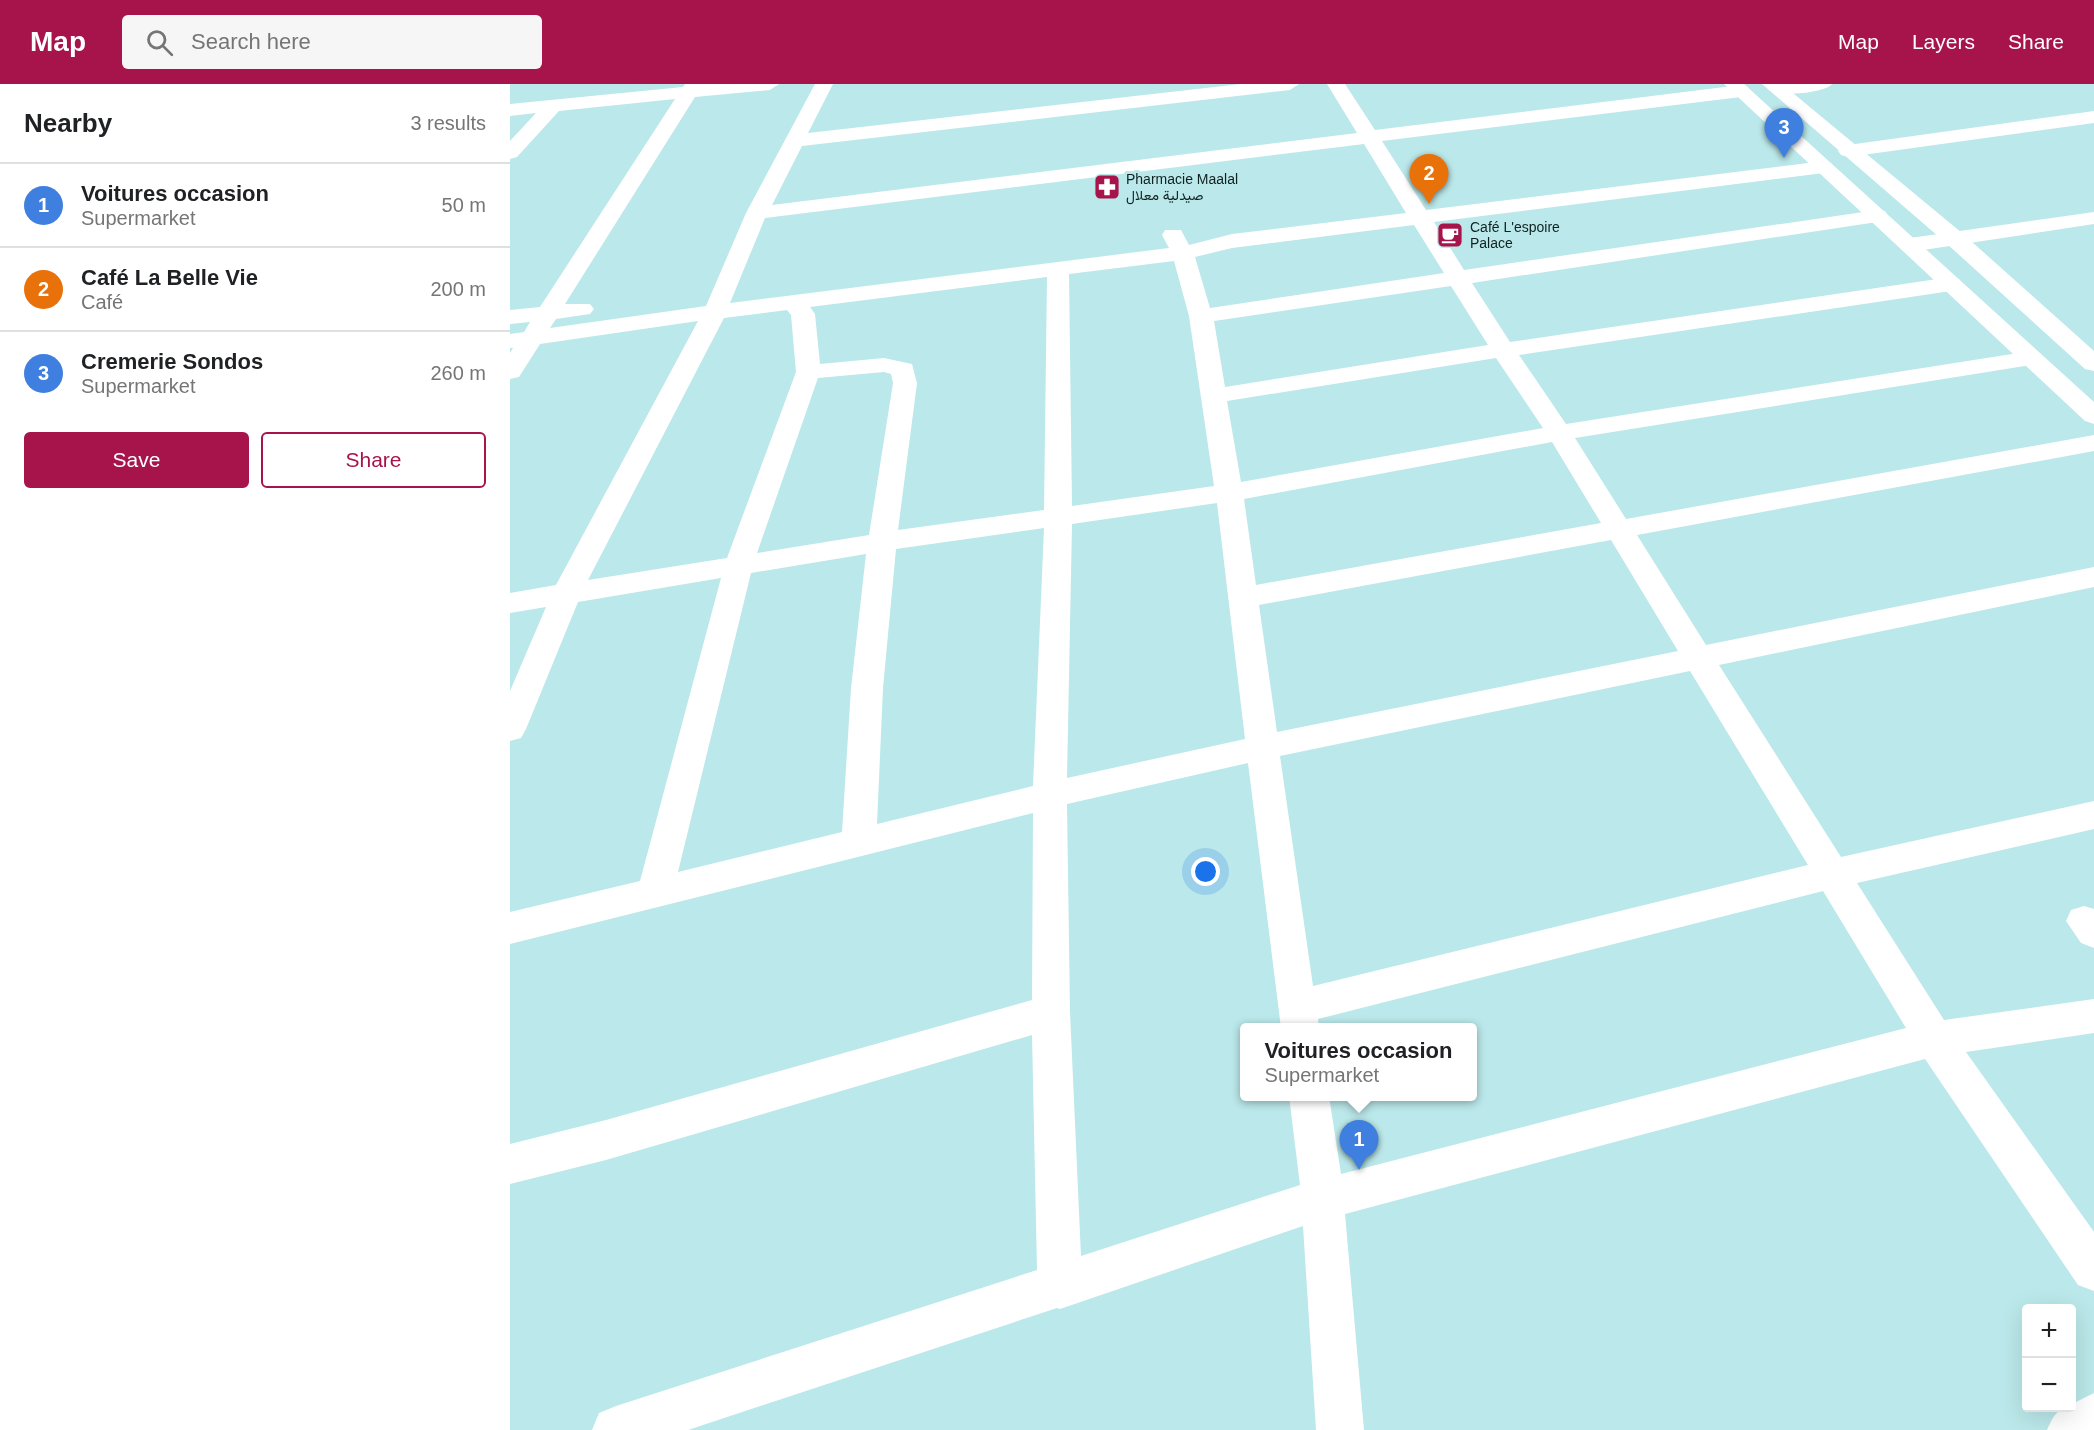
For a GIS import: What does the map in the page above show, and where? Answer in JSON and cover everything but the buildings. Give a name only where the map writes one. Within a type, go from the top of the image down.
[{"type":"street","points":[[510,110],[692,88],[770,84]]},
{"type":"street","points":[[510,729],[566,594],[719,302],[757,213],[824,84]]},
{"type":"street","points":[[794,141],[1290,84]]},
{"type":"street","points":[[1336,84],[1503,350],[1559,433],[1934,1039],[2094,1269]]},
{"type":"street","points":[[1774,87],[1822,84]]},
{"type":"street","points":[[757,213],[1368,138],[1737,87],[2094,416]]},
{"type":"street","points":[[1774,87],[1954,238],[2094,364]]},
{"type":"street","points":[[510,372],[521,340],[549,313],[692,88]]},
{"type":"street","points":[[510,153],[554,105]]},
{"type":"street","points":[[510,317],[719,302],[1178,244],[1232,241],[1420,219],[1819,162],[1848,151],[2094,117]]},
{"type":"street","points":[[1201,316],[1877,216]]},
{"type":"street","points":[[1910,244],[2094,218]]},
{"type":"street","points":[[521,340],[719,302],[793,302],[1058,270],[1178,244]]},
{"type":"street","points":[[1178,244],[1201,316],[1229,493],[1260,748],[1298,1017],[1832,874],[2094,815]]},
{"type":"street","points":[[1058,270],[1059,516],[1050,795],[1051,1012],[1060,1287]]},
{"type":"street","points":[[1213,396],[1503,350],[1951,284]]},
{"type":"street","points":[[655,892],[738,567],[808,372],[803,315],[793,302]]},
{"type":"street","points":[[510,603],[882,542],[1229,493],[1559,433],[2031,358]]},
{"type":"street","points":[[808,372],[884,365],[903,369],[905,383],[882,542],[867,688],[859,842]]},
{"type":"street","points":[[1242,598],[2094,443]]},
{"type":"street","points":[[510,928],[1050,795],[1260,748],[2094,577]]},
{"type":"street","points":[[510,1164],[606,1140],[1051,1012]]},
{"type":"street","points":[[616,1430],[1060,1287],[1323,1199],[1934,1039],[2094,1016]]},
{"type":"street","points":[[1310,1101],[1323,1199],[1340,1430]]},
{"type":"street","points":[[2071,1430],[2094,1417]]},
{"type":"place","name":"Cremerie Sondos","points":[[1784,158]]},
{"type":"place","name":"Pharmacie Maalal صيدلية معلال","points":[[1107,187]]},
{"type":"place","name":"Café La Belle Vie","points":[[1429,204]]},
{"type":"place","name":"Café L'espoire Palace","points":[[1450,235]]},
{"type":"place","name":"Voitures occasion","points":[[1359,1170]]}]
